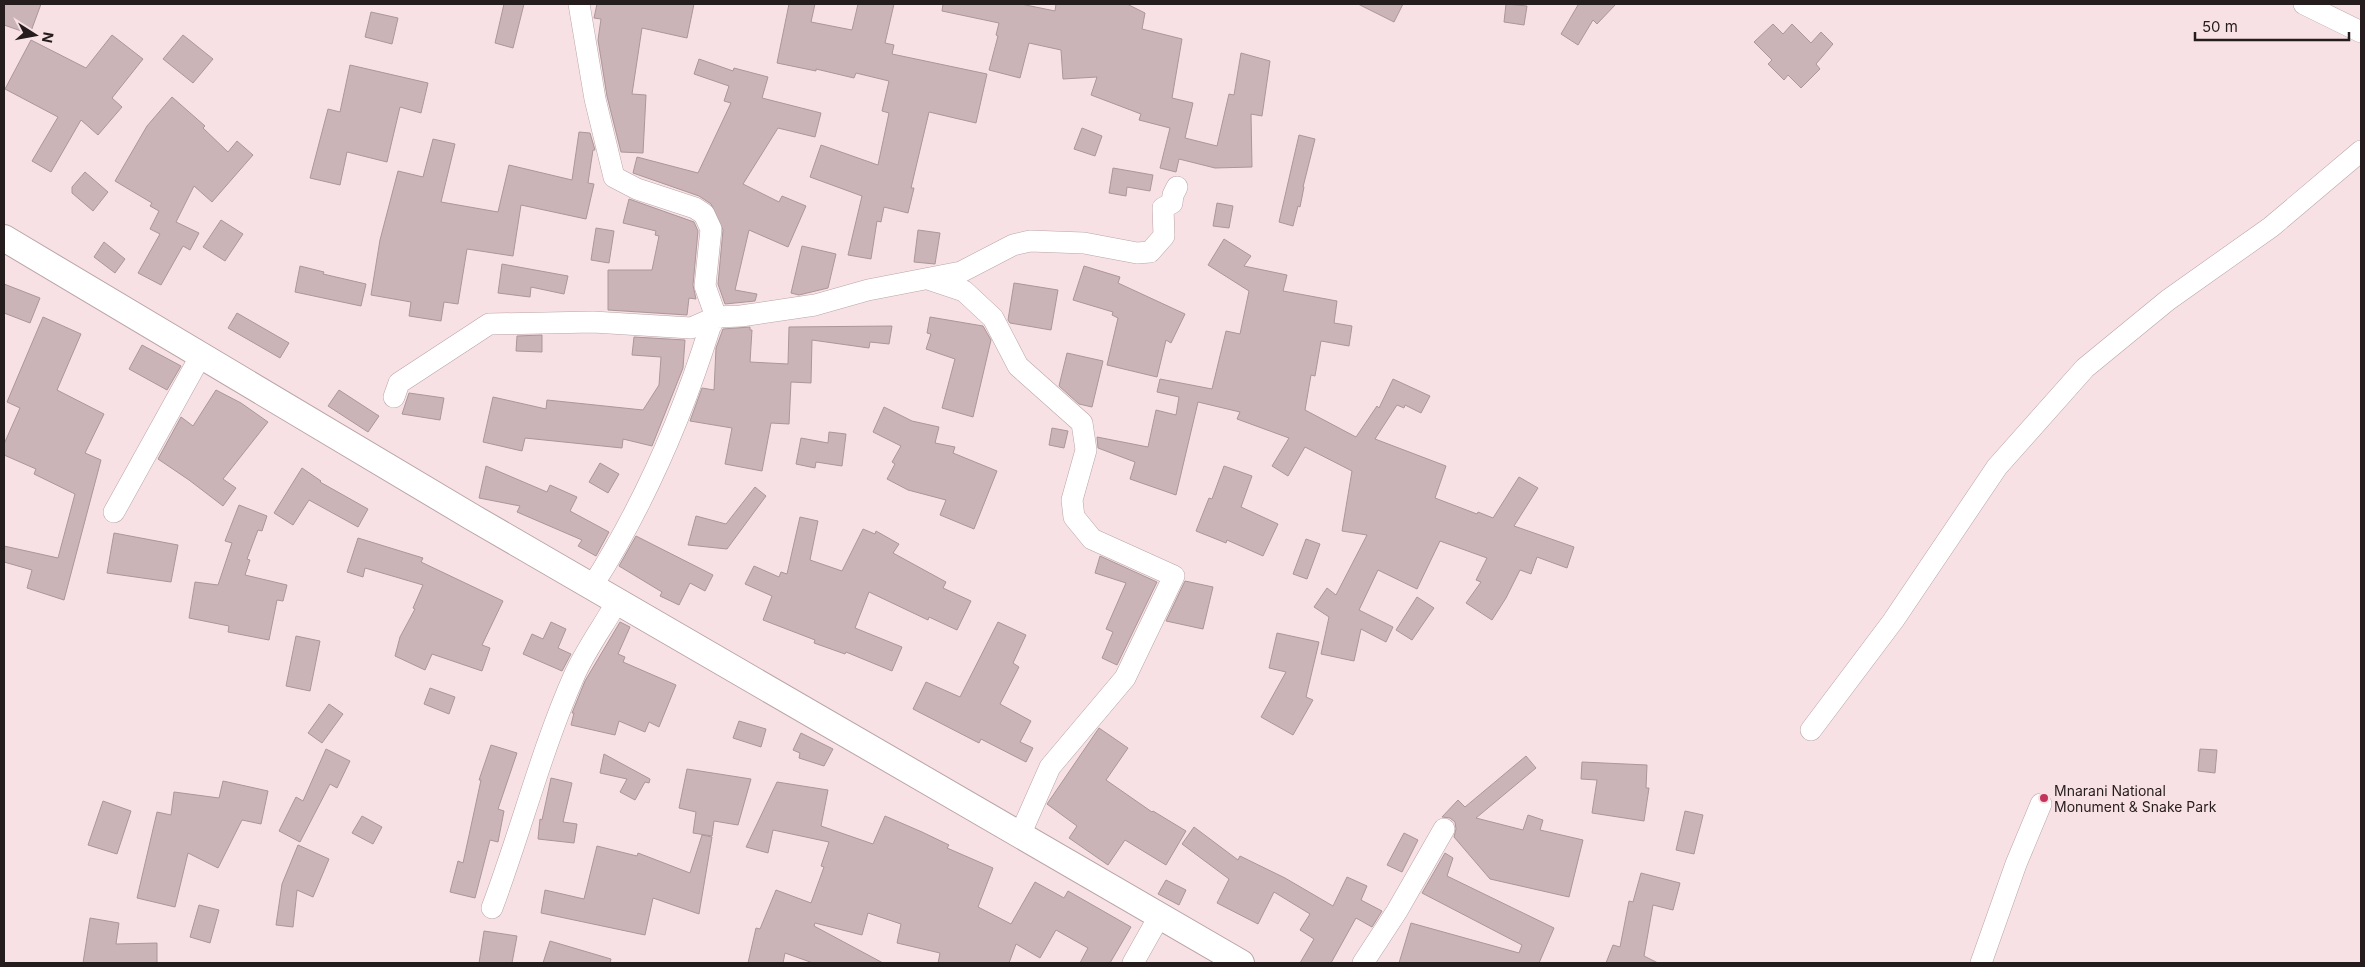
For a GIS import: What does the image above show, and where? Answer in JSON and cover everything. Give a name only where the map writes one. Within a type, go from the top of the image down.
[{"type":"street","points":[[579,4],[595,99],[614,178],[637,189],[695,208],[704,214],[711,229],[705,286],[716,317]]},
{"type":"street","points":[[2304,4],[2361,32]]},
{"type":"street","points":[[1811,730],[1893,621],[1997,467],[2085,368],[2168,300],[2271,227],[2361,151]]},
{"type":"street","points":[[394,397],[399,383],[490,324],[593,322],[691,328],[716,317],[741,316],[815,305],[868,290],[928,280],[961,272],[1013,245],[1030,241],[1084,243],[1137,253],[1150,252],[1164,236],[1163,208],[1172,202],[1177,187]]},
{"type":"street","points":[[4,238],[200,357],[1240,963]]},
{"type":"street","points":[[928,280],[964,291],[993,318],[1018,366],[1082,423],[1086,450],[1072,500],[1074,517],[1092,539],[1174,576],[1125,678],[1050,767],[1020,835]]},
{"type":"street","points":[[593,586],[619,544],[657,464],[680,412],[710,327],[716,317]]},
{"type":"street","points":[[114,512],[200,357]]},
{"type":"street","points":[[492,908],[514,849],[543,756],[575,674],[618,600]]},
{"type":"street","points":[[1981,963],[2016,864],[2041,804]]},
{"type":"street","points":[[1363,963],[1398,911],[1444,828]]},
{"type":"street","points":[[1133,963],[1160,916]]},
{"type":"building","points":[[4,4],[41,4],[30,34],[4,25]]},
{"type":"building","points":[[504,4],[524,4],[513,48],[495,43]]},
{"type":"building","points":[[597,4],[694,4],[687,38],[642,28],[632,94],[646,95],[643,153],[621,152],[607,96],[598,40],[601,19],[594,18]]},
{"type":"building","points":[[789,4],[815,4],[811,22],[852,30],[858,4],[894,4],[885,43],[894,45],[892,54],[987,74],[976,123],[929,112],[911,188],[914,188],[908,213],[884,207],[881,222],[877,221],[871,259],[848,255],[862,196],[810,177],[821,145],[878,165],[889,113],[882,111],[889,81],[856,73],[854,78],[816,69],[816,71],[777,63]]},
{"type":"building","points":[[943,4],[1021,4],[1055,11],[1056,4],[1127,4],[1145,13],[1142,29],[1182,39],[1172,98],[1193,103],[1185,138],[1217,146],[1229,94],[1234,95],[1241,53],[1270,61],[1262,116],[1251,114],[1252,167],[1215,168],[1179,159],[1176,172],[1160,168],[1170,128],[1139,120],[1141,114],[1091,95],[1097,77],[1063,79],[1061,50],[1029,43],[1020,78],[989,70],[998,36],[996,35],[999,23],[942,11]]},
{"type":"building","points":[[1358,4],[1403,4],[1394,22]]},
{"type":"building","points":[[1506,4],[1527,6],[1524,25],[1504,22]]},
{"type":"building","points":[[1577,4],[1616,4],[1597,24],[1593,20],[1578,45],[1561,34]]},
{"type":"building","points":[[371,12],[398,18],[392,44],[365,37]]},
{"type":"building","points":[[1773,24],[1783,34],[1792,24],[1811,43],[1821,32],[1833,44],[1816,64],[1820,69],[1801,88],[1788,75],[1784,80],[1768,64],[1772,60],[1754,42]]},
{"type":"building","points":[[112,35],[143,59],[112,98],[122,107],[98,135],[81,120],[51,172],[32,161],[58,117],[5,89],[31,40],[86,68]]},
{"type":"building","points":[[183,35],[213,59],[193,83],[163,59]]},
{"type":"building","points":[[699,59],[733,71],[734,68],[768,77],[762,98],[821,113],[815,137],[778,128],[743,184],[779,202],[782,196],[806,206],[788,247],[749,230],[735,290],[757,294],[755,301],[725,304],[718,284],[723,230],[711,204],[699,196],[633,173],[637,157],[698,173],[731,103],[724,101],[729,86],[694,74]]},
{"type":"building","points":[[350,65],[428,83],[421,113],[400,107],[387,162],[347,152],[340,185],[310,178],[328,109],[340,112]]},
{"type":"building","points":[[172,97],[205,126],[203,128],[228,152],[237,141],[253,155],[212,202],[194,186],[176,222],[199,233],[190,250],[183,246],[161,285],[138,273],[160,234],[150,229],[159,211],[150,206],[152,203],[115,181],[147,126]]},
{"type":"building","points":[[1082,128],[1102,136],[1095,156],[1074,149]]},
{"type":"building","points":[[579,132],[590,133],[595,150],[593,150],[588,183],[594,184],[586,219],[521,205],[513,256],[467,249],[458,304],[444,302],[441,321],[409,316],[411,302],[371,295],[380,240],[398,171],[423,177],[433,139],[455,144],[441,202],[498,212],[509,165],[572,180]]},
{"type":"building","points":[[1299,135],[1315,139],[1300,207],[1298,206],[1293,226],[1279,222]]},
{"type":"building","points":[[1113,168],[1153,175],[1150,191],[1127,187],[1126,196],[1109,193]]},
{"type":"building","points":[[85,172],[108,192],[93,211],[72,193],[72,187]]},
{"type":"building","points":[[629,199],[694,222],[698,231],[693,285],[696,299],[689,298],[687,315],[608,310],[608,270],[652,270],[659,236],[655,235],[656,231],[623,223]]},
{"type":"building","points":[[1217,203],[1233,206],[1229,228],[1213,226]]},
{"type":"building","points":[[221,220],[243,234],[225,261],[203,247]]},
{"type":"building","points":[[596,228],[614,231],[609,263],[591,260]]},
{"type":"building","points":[[918,230],[940,233],[935,264],[914,262]]},
{"type":"building","points":[[1224,239],[1251,256],[1244,266],[1287,275],[1283,291],[1337,301],[1334,323],[1352,326],[1349,346],[1321,341],[1315,376],[1311,375],[1305,410],[1356,437],[1377,406],[1379,408],[1393,379],[1430,396],[1421,413],[1405,405],[1404,408],[1397,405],[1375,439],[1446,466],[1435,498],[1477,514],[1478,512],[1493,518],[1519,477],[1538,488],[1514,526],[1574,547],[1567,568],[1537,557],[1531,574],[1520,570],[1492,620],[1466,603],[1481,582],[1476,580],[1487,558],[1440,541],[1417,589],[1378,570],[1359,610],[1393,627],[1386,642],[1361,629],[1354,661],[1321,654],[1329,617],[1314,607],[1327,588],[1336,595],[1367,535],[1342,531],[1352,471],[1305,447],[1288,476],[1272,466],[1289,438],[1237,419],[1240,412],[1198,402],[1176,495],[1130,479],[1135,462],[1098,448],[1097,437],[1148,447],[1156,410],[1176,415],[1179,397],[1157,392],[1160,379],[1212,389],[1226,331],[1240,334],[1249,291],[1208,265]]},
{"type":"building","points":[[104,242],[125,259],[115,273],[94,257]]},
{"type":"building","points":[[802,246],[836,254],[828,288],[799,295],[791,293]]},
{"type":"building","points":[[502,264],[568,276],[564,294],[531,287],[530,297],[498,293]]},
{"type":"building","points":[[300,266],[324,272],[323,274],[366,284],[361,306],[295,292]]},
{"type":"building","points":[[1084,266],[1120,277],[1118,283],[1185,314],[1171,343],[1166,340],[1157,377],[1107,365],[1118,318],[1112,315],[1113,312],[1073,300]]},
{"type":"building","points":[[1014,283],[1058,290],[1051,330],[1010,323],[1008,320]]},
{"type":"building","points":[[4,284],[40,298],[30,323],[4,313]]},
{"type":"building","points":[[237,313],[289,343],[280,358],[228,328]]},
{"type":"building","points":[[43,317],[81,334],[57,390],[104,414],[85,453],[101,460],[64,600],[27,588],[32,570],[4,562],[4,546],[58,558],[75,494],[34,474],[36,469],[4,455],[4,444],[20,408],[7,402]]},
{"type":"building","points":[[930,317],[983,326],[991,340],[973,417],[942,408],[955,359],[926,349],[931,334],[927,333]]},
{"type":"building","points":[[892,326],[889,344],[870,342],[869,348],[812,340],[811,383],[791,382],[789,424],[771,423],[762,471],[725,464],[732,428],[690,421],[702,388],[714,390],[716,348],[723,329],[750,327],[750,330],[752,330],[750,362],[788,364],[789,327]]},
{"type":"building","points":[[542,335],[542,352],[516,351],[517,336]]},
{"type":"building","points":[[634,337],[685,340],[683,368],[652,446],[623,439],[622,448],[525,438],[522,451],[483,442],[493,397],[546,409],[547,400],[643,410],[659,385],[661,357],[632,355]]},
{"type":"building","points":[[142,345],[181,366],[167,390],[129,369]]},
{"type":"building","points":[[1067,353],[1103,361],[1092,407],[1079,404],[1059,386]]},
{"type":"building","points":[[216,390],[241,403],[268,422],[223,479],[236,488],[223,506],[158,459],[181,417],[193,426]]},
{"type":"building","points":[[339,390],[379,416],[368,432],[328,406]]},
{"type":"building","points":[[409,393],[444,398],[440,420],[402,414]]},
{"type":"building","points":[[884,407],[912,421],[939,427],[935,443],[955,447],[953,453],[997,471],[974,529],[940,515],[946,500],[908,490],[887,479],[895,464],[892,462],[901,446],[873,432]]},
{"type":"building","points":[[1052,428],[1068,431],[1064,448],[1049,445]]},
{"type":"building","points":[[829,432],[846,434],[842,466],[816,462],[815,468],[796,464],[801,438],[828,443]]},
{"type":"building","points":[[600,463],[619,474],[608,493],[589,482]]},
{"type":"building","points":[[486,466],[547,492],[550,485],[577,497],[570,511],[609,532],[596,556],[578,546],[582,540],[517,512],[520,506],[479,498]]},
{"type":"building","points":[[1224,466],[1252,476],[1241,507],[1278,524],[1263,556],[1227,540],[1226,543],[1196,531],[1209,498],[1212,499]]},
{"type":"building","points":[[302,468],[320,482],[368,509],[358,527],[309,500],[293,525],[274,513]]},
{"type":"building","points":[[755,487],[766,496],[727,549],[688,545],[696,516],[726,524]]},
{"type":"building","points":[[239,505],[267,516],[262,531],[258,530],[247,559],[250,560],[245,575],[287,585],[283,601],[277,600],[269,640],[228,632],[229,626],[189,618],[195,582],[218,585],[232,543],[225,541]]},
{"type":"building","points":[[800,517],[818,521],[810,560],[842,571],[863,529],[875,534],[876,531],[899,544],[893,553],[946,582],[943,588],[971,601],[957,630],[929,617],[928,620],[869,592],[855,628],[902,647],[892,671],[846,652],[845,654],[814,643],[815,640],[763,620],[772,596],[745,584],[754,566],[779,577],[781,572],[787,574]]},
{"type":"building","points":[[114,533],[178,545],[171,582],[107,573]]},
{"type":"building","points":[[636,536],[713,575],[705,591],[690,583],[679,605],[660,596],[662,592],[619,566]]},
{"type":"building","points":[[358,538],[423,558],[421,562],[503,601],[482,645],[490,648],[482,671],[432,654],[425,670],[395,656],[400,637],[415,609],[413,608],[423,585],[365,568],[363,577],[347,572]]},
{"type":"building","points":[[1306,539],[1320,544],[1307,579],[1293,574]]},
{"type":"building","points":[[1100,556],[1157,582],[1117,665],[1102,658],[1113,632],[1106,629],[1126,583],[1095,573]]},
{"type":"building","points":[[1185,581],[1213,587],[1203,629],[1166,621]]},
{"type":"building","points":[[1417,597],[1434,608],[1412,640],[1396,630]]},
{"type":"building","points":[[551,622],[566,629],[558,648],[571,654],[562,671],[523,654],[532,634],[543,639]]},
{"type":"building","points":[[620,622],[630,627],[618,654],[625,657],[623,662],[676,685],[659,727],[649,722],[645,732],[619,721],[615,735],[571,725],[574,713],[572,713],[585,681]]},
{"type":"building","points":[[998,622],[1026,635],[1013,663],[1019,667],[1000,704],[1031,721],[1020,742],[1033,748],[1026,762],[981,739],[979,743],[913,709],[926,682],[960,697]]},
{"type":"building","points":[[1277,633],[1319,642],[1306,697],[1313,700],[1293,735],[1261,717],[1286,672],[1269,668]]},
{"type":"building","points":[[296,636],[320,641],[310,691],[286,686]]},
{"type":"building","points":[[430,688],[455,697],[449,714],[424,704]]},
{"type":"building","points":[[329,704],[343,714],[322,743],[308,733]]},
{"type":"building","points":[[739,721],[766,729],[761,747],[733,738]]},
{"type":"building","points":[[1099,728],[1128,748],[1106,780],[1152,812],[1186,831],[1166,865],[1125,840],[1108,865],[1069,838],[1077,826],[1047,804]]},
{"type":"building","points":[[801,733],[833,749],[824,766],[799,758],[800,753],[793,750]]},
{"type":"building","points":[[491,745],[517,753],[498,809],[504,811],[498,842],[490,840],[475,898],[450,892],[458,861],[463,863],[481,780],[479,780]]},
{"type":"building","points":[[326,749],[350,761],[337,788],[330,784],[300,842],[279,831],[296,797],[303,801]]},
{"type":"building","points":[[2200,749],[2217,750],[2215,773],[2198,771]]},
{"type":"building","points":[[604,754],[650,779],[649,783],[645,782],[635,800],[620,792],[627,779],[600,773]]},
{"type":"building","points":[[1526,756],[1536,768],[1476,818],[1523,830],[1528,815],[1543,820],[1540,830],[1583,840],[1569,897],[1490,879],[1454,837],[1455,822],[1450,818],[1442,817],[1458,800],[1465,807]]},
{"type":"building","points":[[1582,762],[1647,765],[1646,788],[1649,788],[1644,821],[1592,813],[1597,780],[1581,779]]},
{"type":"building","points":[[687,769],[751,779],[738,825],[714,821],[712,836],[693,833],[696,812],[679,808]]},
{"type":"building","points":[[551,778],[572,783],[563,822],[577,824],[574,843],[538,839],[540,819],[542,820]]},
{"type":"building","points":[[223,781],[268,791],[261,824],[242,820],[218,868],[188,853],[175,907],[137,898],[157,812],[171,815],[174,792],[219,798]]},
{"type":"building","points":[[777,782],[828,790],[821,826],[873,844],[885,816],[949,845],[947,848],[993,868],[978,907],[1011,924],[1035,882],[1064,898],[1068,891],[1131,927],[1110,963],[1080,963],[1088,948],[1056,930],[1040,958],[1016,944],[1009,963],[938,963],[940,953],[897,943],[901,924],[868,913],[862,935],[815,923],[814,926],[883,963],[813,963],[785,953],[783,963],[748,963],[756,928],[760,929],[776,890],[811,903],[824,867],[821,866],[829,842],[773,830],[768,853],[746,847]]},
{"type":"building","points":[[103,801],[131,811],[117,854],[88,845]]},
{"type":"building","points":[[1685,811],[1703,815],[1694,854],[1676,850]]},
{"type":"building","points":[[362,816],[382,827],[373,844],[352,833]]},
{"type":"building","points":[[1194,827],[1238,860],[1240,856],[1285,878],[1333,906],[1347,877],[1367,886],[1361,900],[1382,911],[1372,927],[1356,918],[1331,963],[1300,963],[1314,939],[1300,930],[1310,914],[1274,892],[1258,924],[1217,903],[1229,879],[1182,844]]},
{"type":"building","points":[[1404,833],[1418,840],[1402,872],[1387,865]]},
{"type":"building","points":[[702,835],[712,837],[699,914],[653,898],[645,935],[541,913],[545,890],[584,899],[597,846],[637,856],[638,853],[690,873]]},
{"type":"building","points":[[298,845],[329,859],[313,897],[297,890],[293,927],[276,925],[282,884]]},
{"type":"building","points":[[1445,853],[1453,858],[1447,876],[1554,928],[1539,963],[1399,963],[1411,923],[1519,953],[1522,945],[1422,893]]},
{"type":"building","points":[[1641,873],[1680,883],[1673,910],[1653,905],[1644,956],[1658,963],[1606,963],[1613,945],[1620,947],[1629,901],[1633,902]]},
{"type":"building","points":[[1166,880],[1186,890],[1179,905],[1158,894]]},
{"type":"building","points":[[199,905],[219,910],[210,943],[190,937]]},
{"type":"building","points":[[90,918],[119,923],[116,944],[157,943],[157,963],[83,963]]},
{"type":"building","points":[[484,931],[517,936],[512,963],[479,963]]},
{"type":"building","points":[[550,941],[611,959],[610,963],[543,963]]},
{"type":"place","name":"Mnarani National Monument & Snake Park","points":[[2044,798]]}]
